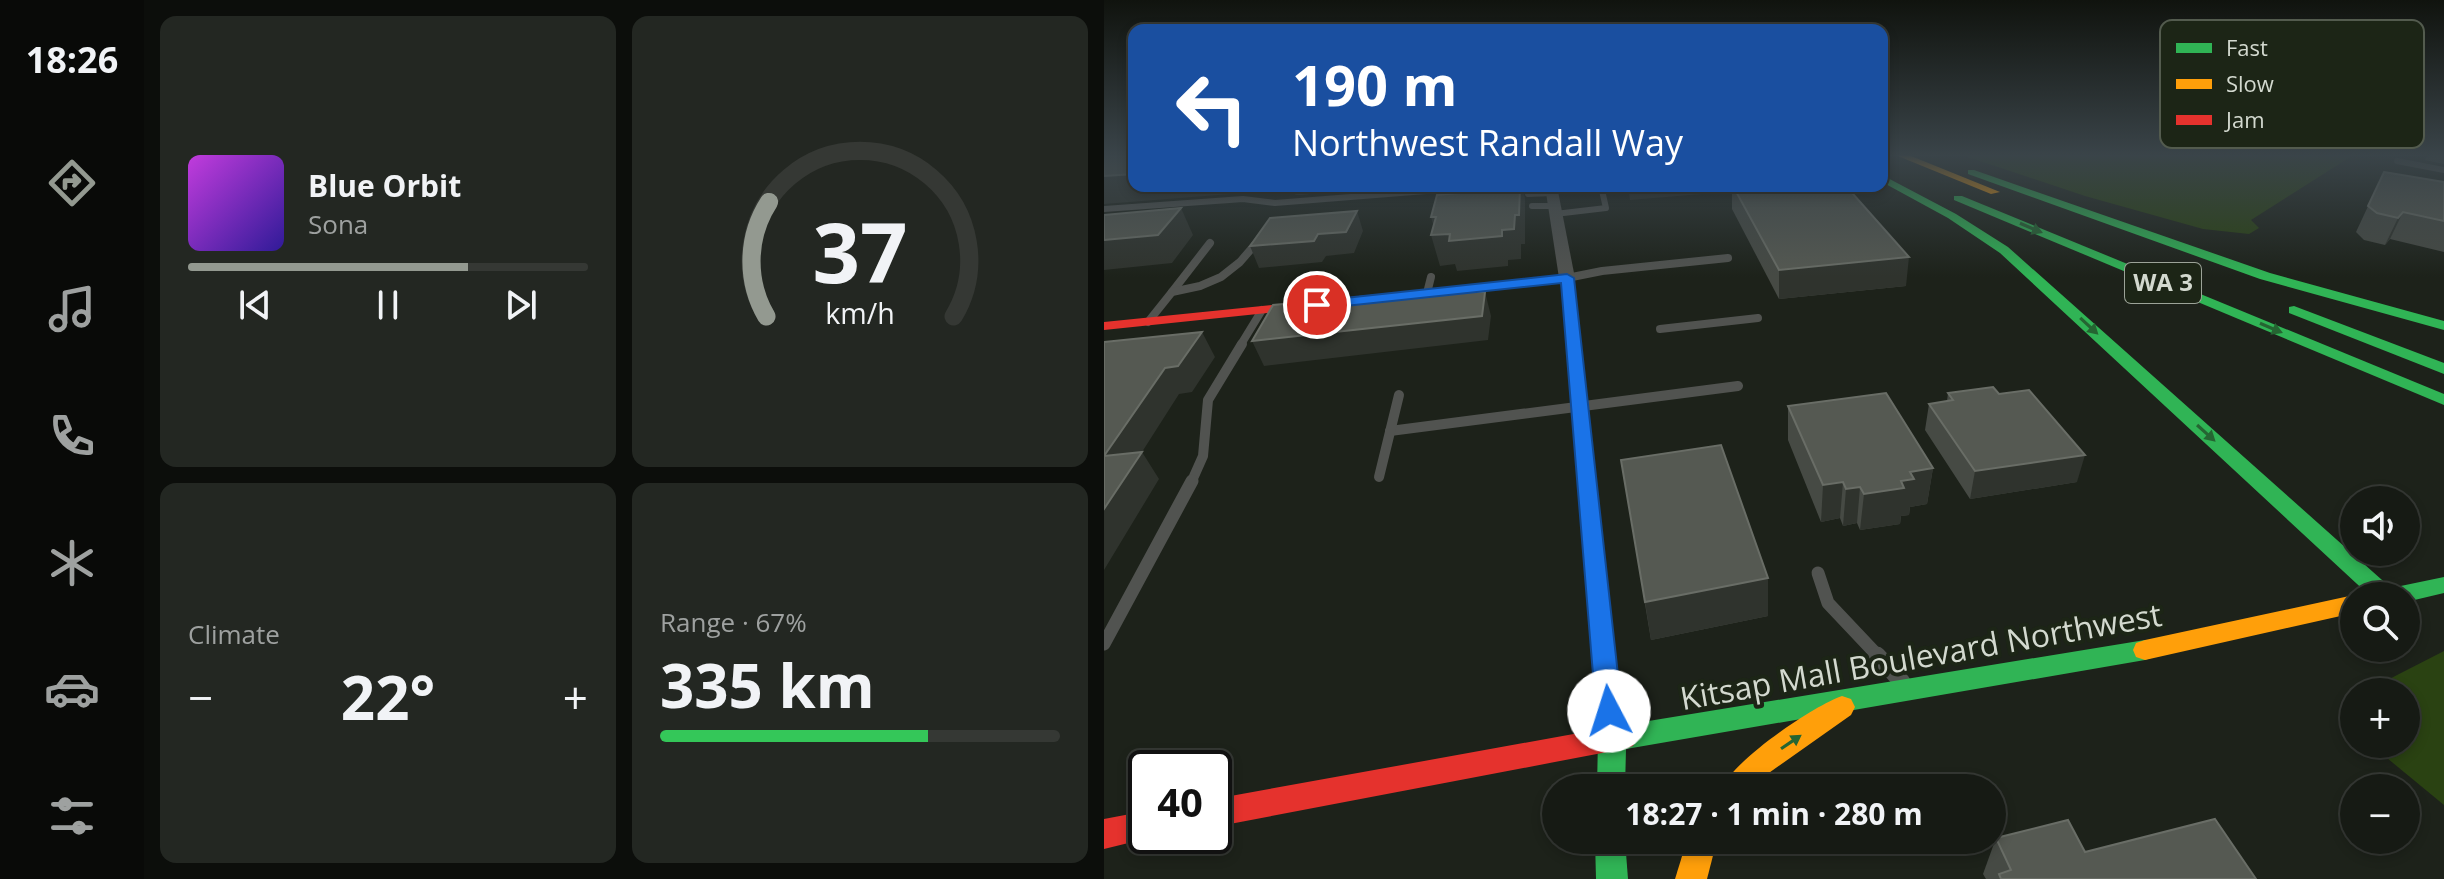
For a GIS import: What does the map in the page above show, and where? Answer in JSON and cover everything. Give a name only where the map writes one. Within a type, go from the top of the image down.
[{"type":"main road","points":[[1913,195],[2004,250],[2370,582]]},
{"type":"main road","name":"WA 3","points":[[1952,195],[2444,400]]},
{"type":"main road","name":"WA 3","points":[[2002,195],[2211,277]]},
{"type":"main road","points":[[2033,195],[2444,352]]},
{"type":"main road","points":[[2099,219],[2301,287],[2444,326]]},
{"type":"main road","points":[[1397,296],[1429,285],[1567,278],[1612,739],[1611,774]]},
{"type":"main road","points":[[1104,326],[1337,303]]},
{"type":"main road","points":[[2281,305],[2444,369]]},
{"type":"main road","points":[[2420,590],[2444,585]]},
{"type":"main road","name":"Kitsap Mall Boulevard Northwest","points":[[1232,810],[1612,739],[2187,643],[2340,607]]},
{"type":"main road","points":[[1749,774],[1851,701]]},
{"type":"main road","points":[[1104,834],[1128,829]]},
{"type":"main road","points":[[1611,854],[1612,879]]},
{"type":"main road","points":[[1691,879],[1698,854]]},
{"type":"street","points":[[1553,200],[1567,278]]},
{"type":"lane","points":[[1104,209],[1243,199],[1275,203],[1375,195]]},
{"type":"lane","points":[[1532,195],[1606,208],[1603,195]]},
{"type":"lane","points":[[1532,206],[1553,200]]},
{"type":"lane","points":[[1172,292],[1205,287],[1244,261],[1267,229]]},
{"type":"lane","points":[[1148,322],[1210,243]]},
{"type":"lane","points":[[1567,278],[1602,271],[1728,258]]},
{"type":"lane","points":[[1104,644],[1182,504],[1203,456],[1208,400],[1262,310]]},
{"type":"lane","points":[[1660,329],[1758,318]]},
{"type":"lane","points":[[1390,431],[1738,386]]},
{"type":"lane","points":[[1379,477],[1399,395]]},
{"type":"lane","points":[[1818,573],[1828,603],[1910,691]]},
{"type":"green space","points":[[2082,195],[2290,195],[2251,220],[2259,228],[2249,234],[2203,229]]},
{"type":"green space","points":[[2444,651],[2444,805],[2420,785],[2420,774],[2406,774],[2387,758],[2420,758],[2420,678],[2391,678]]},
{"type":"building","points":[[1437,195],[1520,195],[1519,215],[1515,215],[1514,229],[1502,230],[1502,236],[1449,241],[1450,234],[1431,235],[1436,217],[1431,217]]},
{"type":"building","points":[[1738,195],[1854,195],[1909,257],[1779,270]]},
{"type":"building","points":[[2373,195],[2444,195],[2444,221],[2403,212],[2398,218],[2377,213],[2368,206]]},
{"type":"building","points":[[1181,208],[1158,235],[1104,240],[1104,215]]},
{"type":"building","points":[[1357,211],[1346,232],[1318,234],[1314,241],[1250,246],[1270,218]]},
{"type":"building","points":[[1434,290],[1485,292],[1482,316],[1252,341],[1273,305]]},
{"type":"building","points":[[1202,332],[1178,366],[1165,368],[1104,456],[1104,342]]},
{"type":"building","points":[[1993,387],[1999,394],[2029,390],[2085,455],[1975,471],[1929,404],[1953,400],[1948,393]]},
{"type":"building","points":[[1886,393],[1933,468],[1910,472],[1914,479],[1901,481],[1904,488],[1864,494],[1860,487],[1846,489],[1843,482],[1823,485],[1788,406]]},
{"type":"building","points":[[1721,445],[1768,578],[1645,602],[1621,460]]},
{"type":"building","points":[[1142,452],[1104,509],[1104,456]]},
{"type":"building","points":[[2215,819],[2256,879],[2001,879],[1999,874],[2011,870],[2004,854],[2006,854],[2006,836],[2068,820],[2085,852]]},
{"type":"traffic: fast","points":[[1913,195],[2004,250],[2370,582]]},
{"type":"traffic: fast","points":[[2036,195],[2265,276],[2444,326]]},
{"type":"traffic: fast","points":[[1958,198],[2444,400]]},
{"type":"traffic: fast","points":[[2294,310],[2444,369]]},
{"type":"traffic: fast","points":[[2420,590],[2444,585]]},
{"type":"traffic: fast","points":[[1599,603],[1612,739],[1611,774]]},
{"type":"traffic: fast","points":[[1623,737],[2145,650]]},
{"type":"traffic: fast","points":[[1611,854],[1612,879]]},
{"type":"traffic: slow","points":[[1414,295],[1567,278],[1599,603]]},
{"type":"traffic: slow","points":[[2145,650],[2340,607]]},
{"type":"traffic: slow","points":[[1749,774],[1842,707]]},
{"type":"traffic: slow","points":[[1691,879],[1698,854]]},
{"type":"traffic: jam","points":[[1104,326],[1311,305]]},
{"type":"traffic: jam","points":[[1232,810],[1623,737]]},
{"type":"traffic: jam","points":[[1104,834],[1128,829]]},
{"type":"route","points":[[1317,305],[1567,278],[1609,711]]}]
